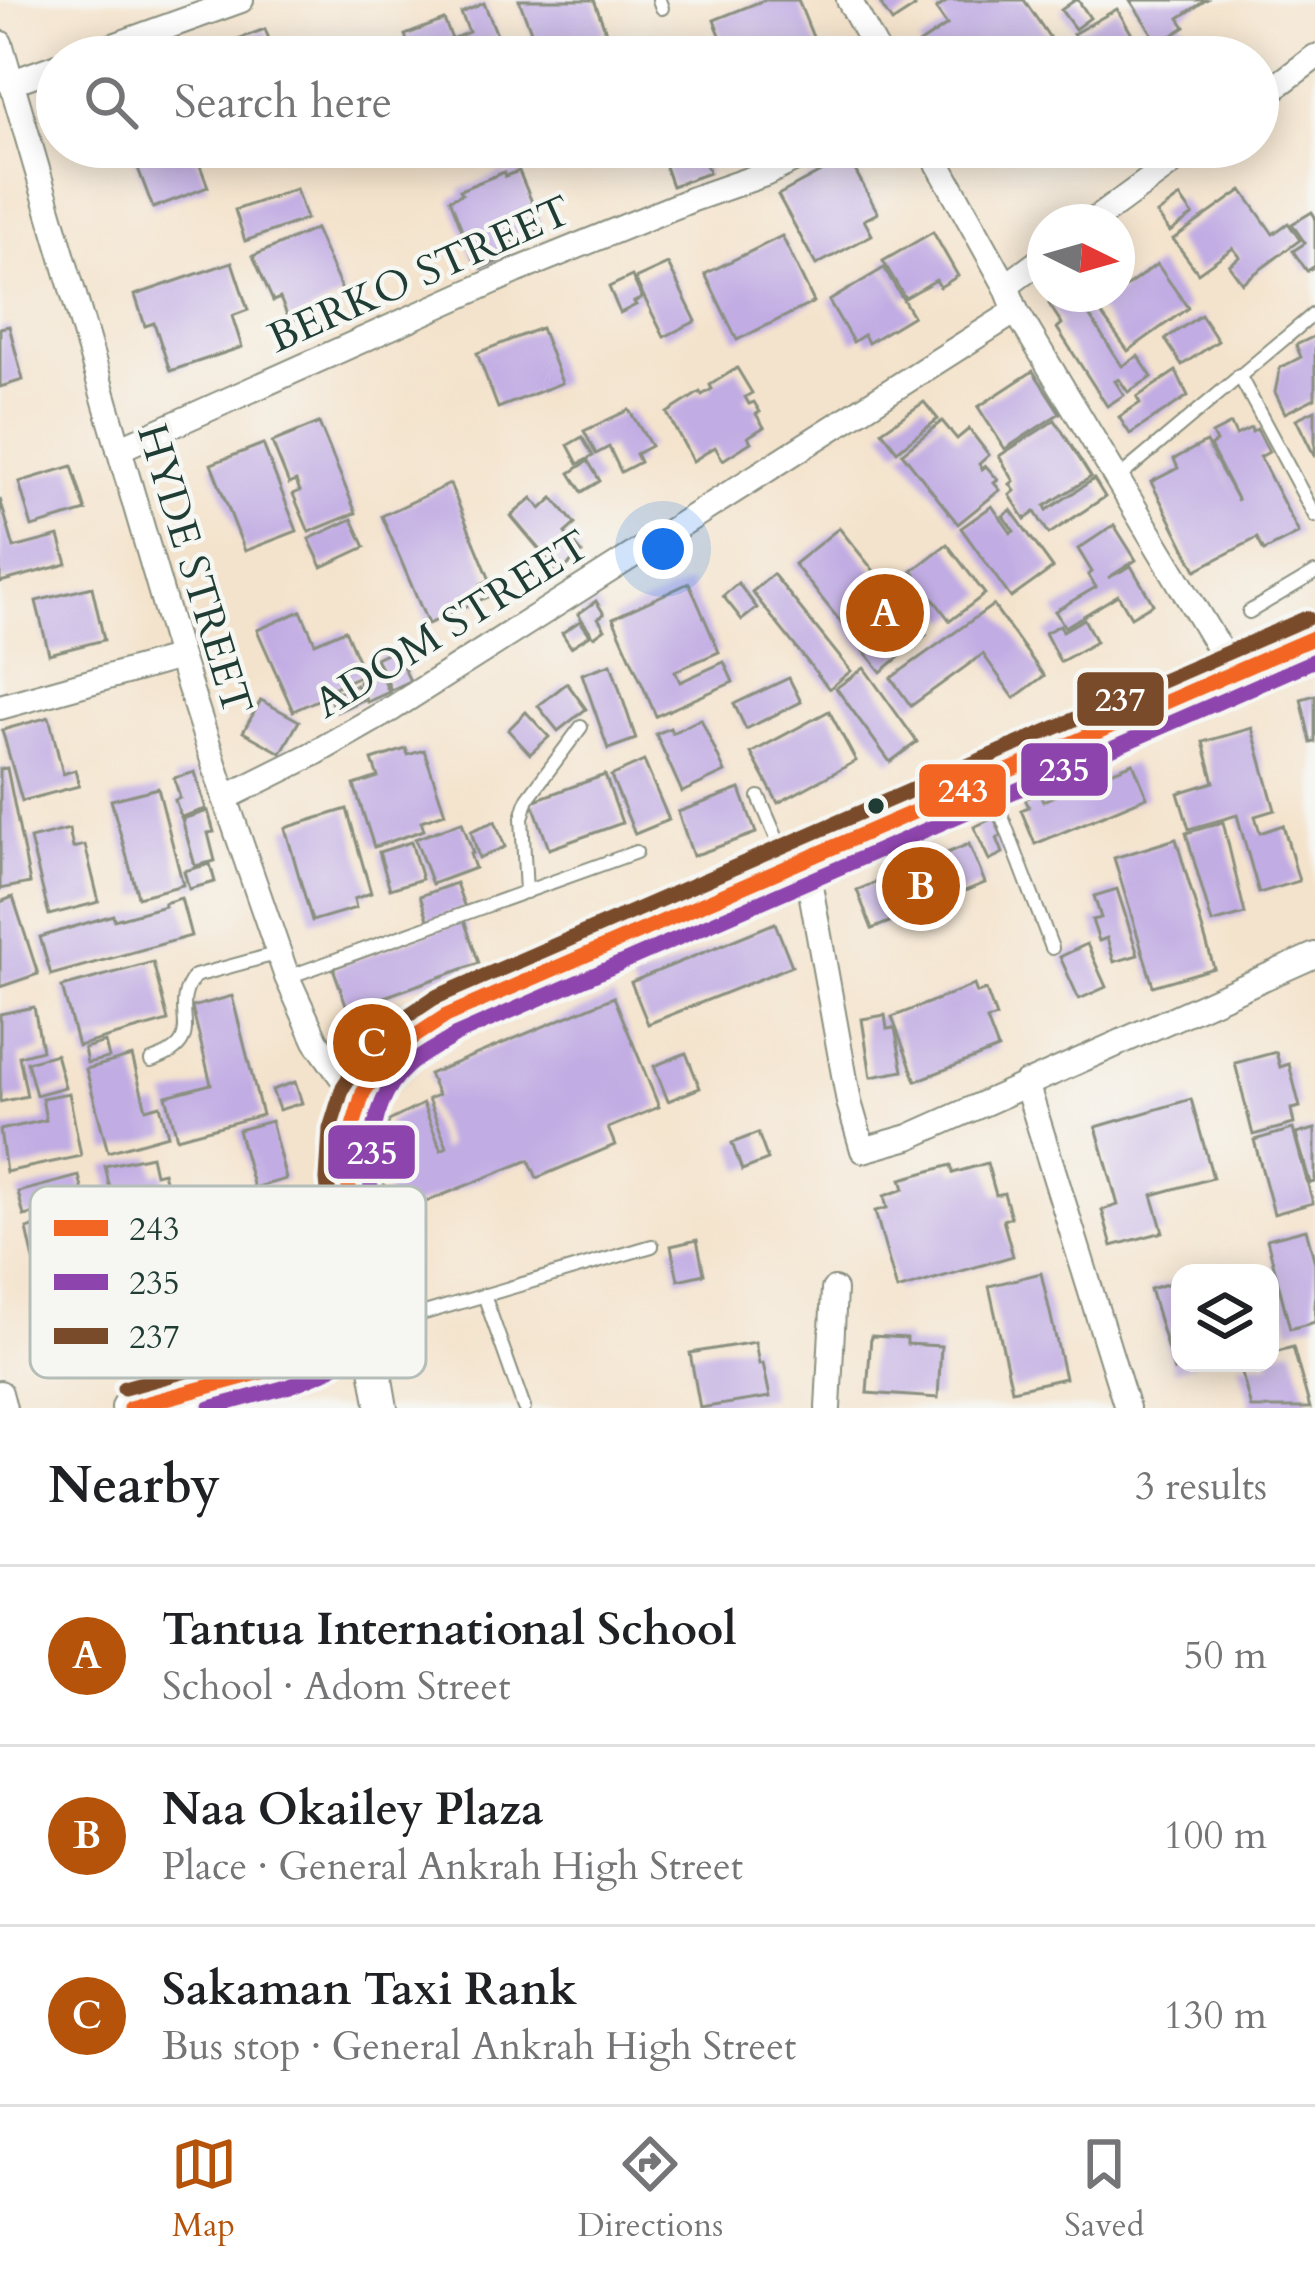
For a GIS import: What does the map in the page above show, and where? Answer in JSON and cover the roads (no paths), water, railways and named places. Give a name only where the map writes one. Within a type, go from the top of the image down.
[{"type":"main road","points":[[349,1186],[351,1133],[363,1094],[392,1052],[446,1016],[1315,637]]},
{"type":"main road","points":[[130,1408],[240,1378]]},
{"type":"street","points":[[141,36],[241,0]]},
{"type":"street","points":[[849,0],[869,36]]},
{"type":"street","name":"HYDE STREET","points":[[1,48],[225,798],[287,977],[316,1041],[341,1076],[363,1094]]},
{"type":"street","points":[[1279,85],[1315,58]]},
{"type":"street","points":[[10,83],[36,74]]},
{"type":"street","name":"BERKO STREET","points":[[118,449],[516,271],[777,168]]},
{"type":"street","points":[[941,168],[1016,311],[1234,672]]},
{"type":"street","points":[[1116,204],[1165,168]]},
{"type":"street","points":[[1006,286],[1027,270]]},
{"type":"street","name":"ADOM STREET","points":[[225,798],[393,708],[1016,311]]},
{"type":"street","points":[[0,707],[180,657]]},
{"type":"street","points":[[797,861],[863,1150],[908,1137],[1315,955]]},
{"type":"street","points":[[1026,1082],[1127,1408]]},
{"type":"street","points":[[828,1408],[834,1290]]},
{"type":"street","points":[[377,1378],[382,1408]]},
{"type":"street","points":[[0,1393],[4,1408]]},
{"type":"lane","points":[[1117,479],[1315,313]]},
{"type":"lane","points":[[1239,375],[1315,517]]},
{"type":"lane","points":[[1249,612],[1315,574]]},
{"type":"lane","points":[[526,892],[522,818],[527,798],[581,728]]},
{"type":"lane","points":[[988,778],[1052,948]]},
{"type":"lane","points":[[759,797],[797,861]]},
{"type":"lane","points":[[287,977],[636,852]]},
{"type":"lane","points":[[151,1061],[182,1045],[184,1001],[195,976],[280,952]]},
{"type":"lane","points":[[426,1310],[652,1246]]},
{"type":"lane","points":[[484,1295],[524,1408]]},
{"type":"place","name":"Tantua International School","points":[[885,613]]},
{"type":"place","name":"Naa Okailey Plaza","points":[[921,886]]},
{"type":"place","name":"Sakaman Taxi Rank","points":[[372,1043]]}]
